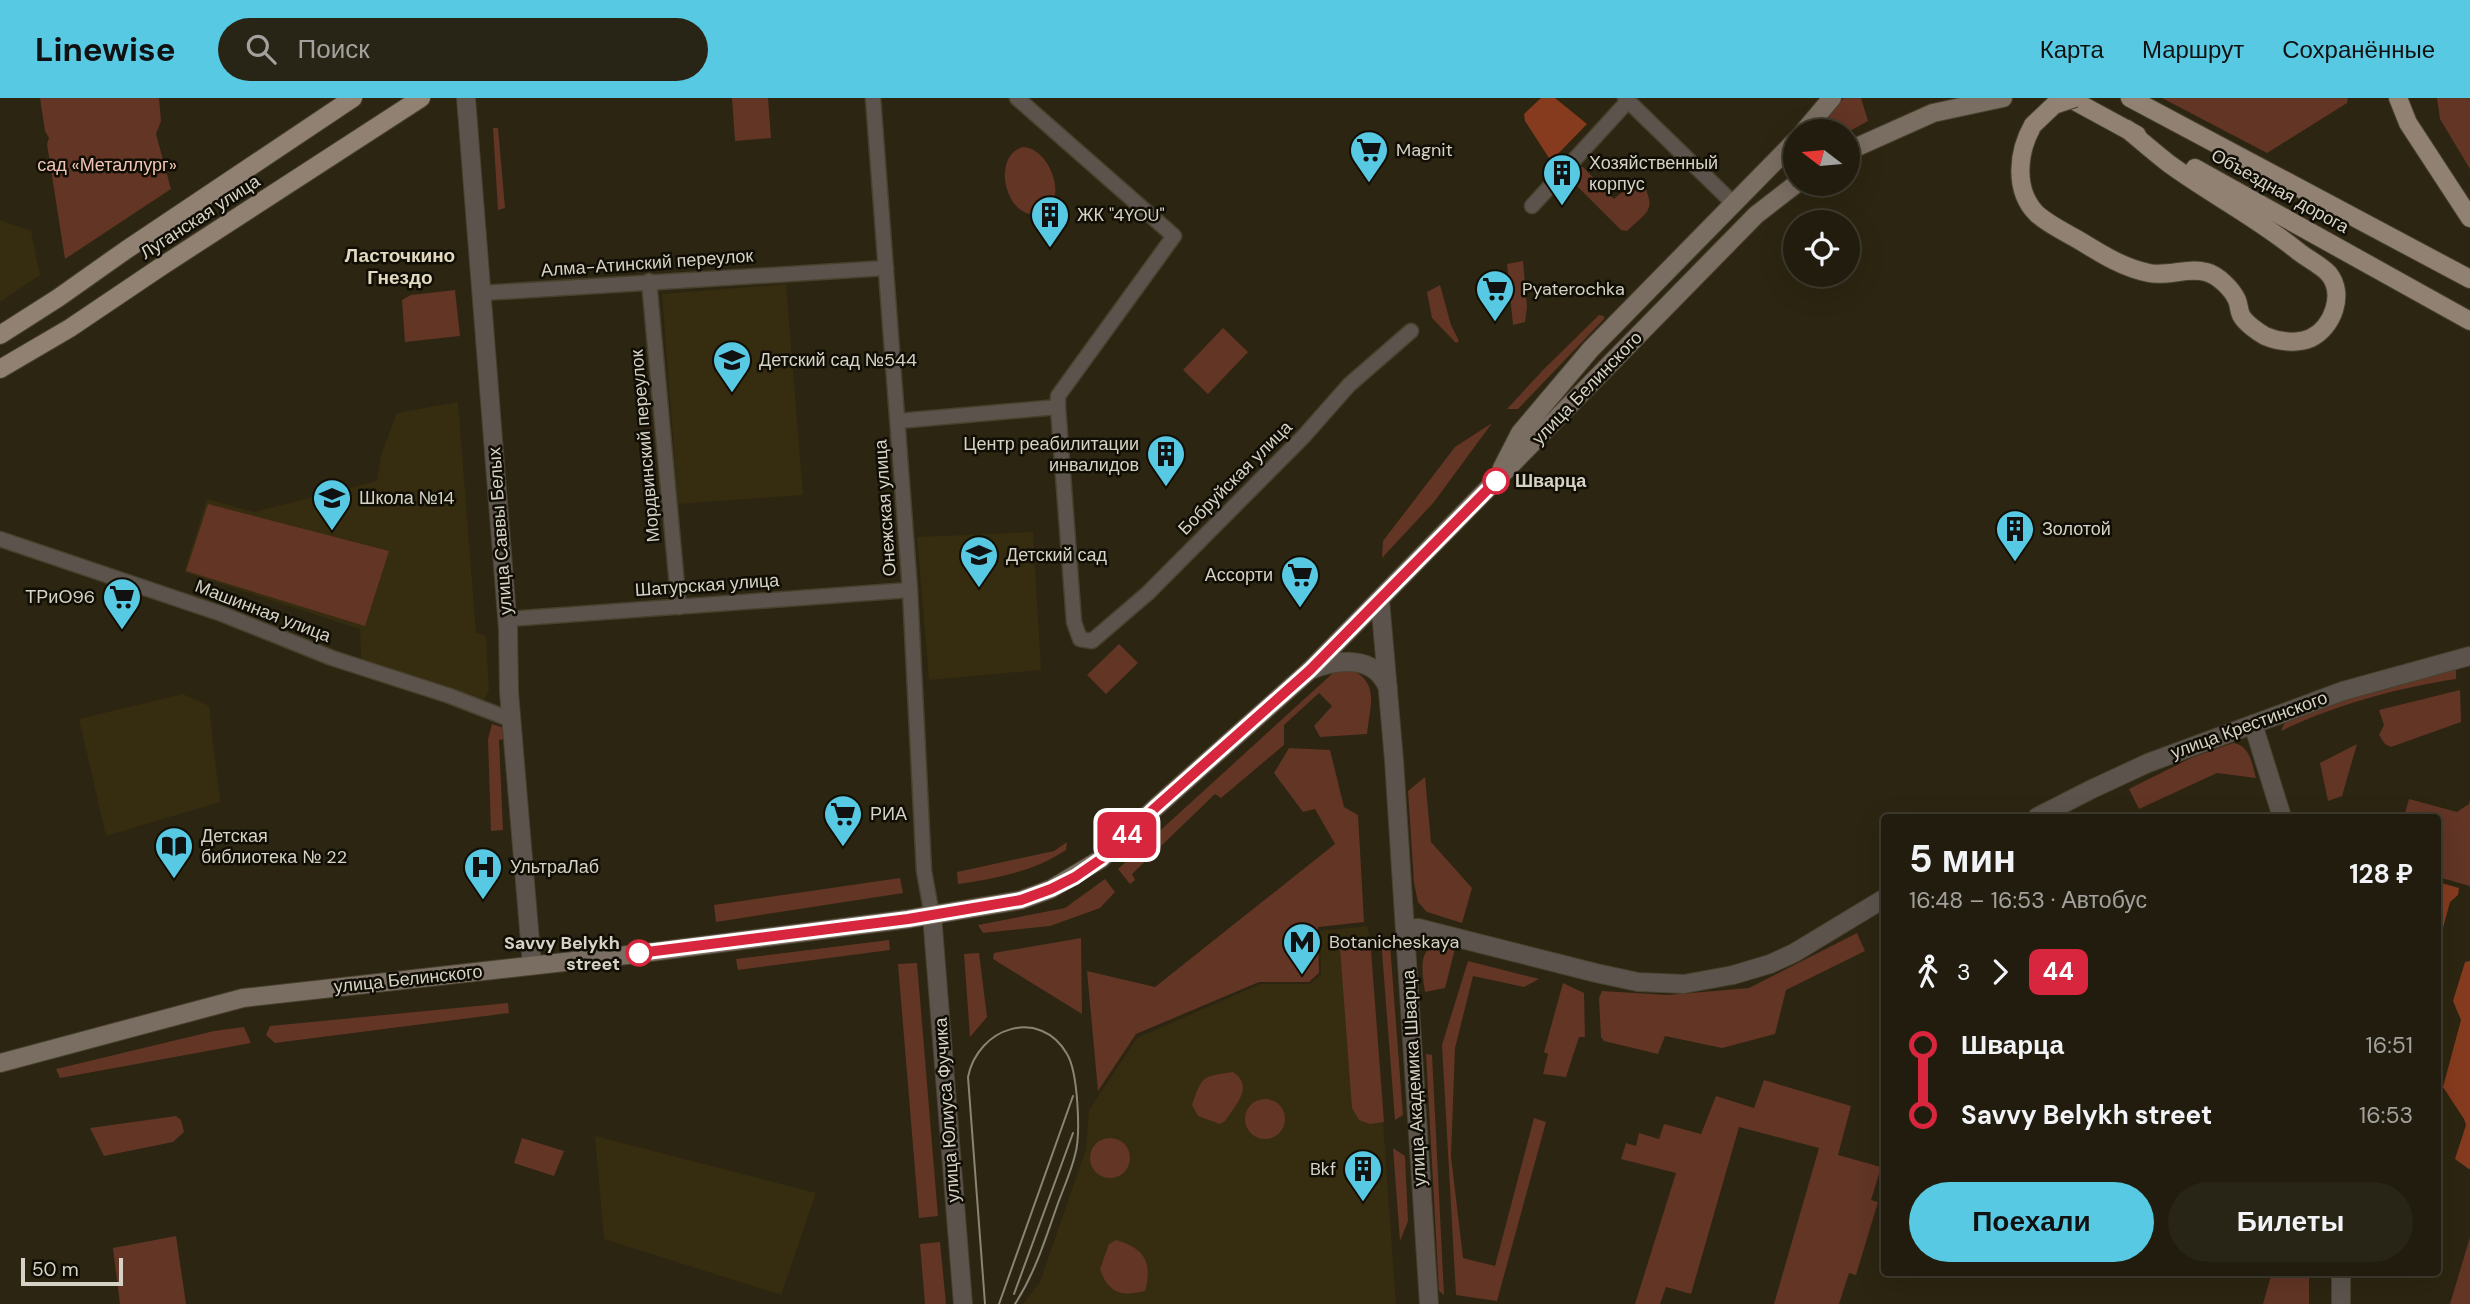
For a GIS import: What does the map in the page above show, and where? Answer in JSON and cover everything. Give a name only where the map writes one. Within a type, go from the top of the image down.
[{"type":"main road","name":"Луганская улица","points":[[1,334],[353,98]]},
{"type":"main road","name":"Луганская улица","points":[[0,369],[70,328],[421,98]]},
{"type":"main road","points":[[1815,119],[1832,98]]},
{"type":"main road","points":[[1860,146],[1933,113],[2003,98]]},
{"type":"main road","name":"Объездная дорога","points":[[2069,98],[2470,321]]},
{"type":"main road","points":[[2075,98],[2054,105],[2033,125],[2023,146],[2020,169],[2022,186],[2031,206],[2044,219],[2133,269],[2167,275],[2191,271],[2208,272],[2227,285],[2237,300],[2242,317],[2263,335],[2281,341],[2299,341],[2311,338],[2324,328],[2337,301],[2336,288],[2329,274],[2279,235],[2168,163],[2127,129]]},
{"type":"main road","name":"Объездная дорога","points":[[2130,98],[2470,279]]},
{"type":"main road","points":[[2398,98],[2408,123],[2470,218]]},
{"type":"main road","points":[[1496,481],[1520,433],[1600,340],[1783,153]]},
{"type":"main road","name":"улица Белинского","points":[[0,1063],[243,998],[636,954],[932,915],[1021,900],[1051,889],[1101,859],[1310,670],[1756,215],[1783,194]]},
{"type":"street","name":"улица Саввы Белых","points":[[466,98],[532,965]]},
{"type":"street","name":"Онежская улица","points":[[873,98],[911,590],[924,870],[932,915]]},
{"type":"street","points":[[898,421],[1058,407],[1058,396],[1174,236],[1017,98]]},
{"type":"street","points":[[1532,206],[1627,100],[1733,203]]},
{"type":"street","name":"Алма-Атинский переулок","points":[[482,293],[886,268]]},
{"type":"street","name":"Мордвинский переулок","points":[[649,281],[679,607]]},
{"type":"street","name":"Бобруйская улица","points":[[1058,407],[1074,622],[1080,639],[1092,642],[1148,593],[1304,436],[1349,385],[1410,331]]},
{"type":"street","name":"Машинная улица","points":[[0,539],[222,614],[332,657],[512,720]]},
{"type":"street","name":"Шатурская улица","points":[[507,620],[911,590]]},
{"type":"street","name":"улица Академика Шварца","points":[[1380,600],[1389,691],[1429,1304]]},
{"type":"street","name":"улица Крестинского","points":[[2043,814],[2148,763],[2253,724],[2343,691],[2470,656]]},
{"type":"street","points":[[1310,670],[1332,662],[1354,661],[1375,669],[1389,691]]},
{"type":"street","points":[[2253,724],[2281,814]]},
{"type":"street","points":[[1405,929],[1418,928],[1638,982],[1684,984],[1733,975],[1770,964],[1794,953],[1881,900]]},
{"type":"street","name":"улица Юлиуса Фучика","points":[[932,915],[964,1304]]},
{"type":"street","points":[[2341,1276],[2341,1304]]},
{"type":"shaded area","points":[[1541,98],[1555,98],[1587,124],[1551,161],[1525,121],[1524,114]]},
{"type":"shaded area","points":[[0,220],[31,231],[40,275],[0,302]]},
{"type":"shaded area","name":"Детский сад №544","points":[[786,284],[803,495],[678,504],[662,294]]},
{"type":"shaded area","name":"Школа №14","points":[[458,402],[476,633],[486,636],[489,690],[484,700],[361,659],[360,629],[184,572],[207,499],[254,512],[377,481],[381,455],[397,413]]},
{"type":"shaded area","name":"Детский сад","points":[[1033,532],[1041,670],[929,680],[917,537]]},
{"type":"shaded area","points":[[183,694],[209,706],[220,802],[106,836],[79,719]]},
{"type":"shaded area","points":[[2441,883],[2459,888],[2458,895],[2450,902],[2443,928]]},
{"type":"shaded area","points":[[1367,926],[1370,937],[1396,1304],[1023,1304],[1040,1282],[1086,1149],[1089,1110],[1137,1038],[1260,984],[1310,984],[1321,974],[1320,931]]},
{"type":"shaded area","points":[[2470,961],[2469,1169],[2455,1159],[2466,1125],[2443,1087],[2461,1020],[2453,1001],[2465,962]]},
{"type":"shaded area","points":[[595,1136],[816,1193],[781,1295],[604,1239]]},
{"type":"green space","name":"сад «Металлург»","points":[[40,98],[159,98],[161,121],[156,134],[171,189],[65,259],[47,144],[49,138],[45,131]]},
{"type":"green space","points":[[732,98],[768,98],[771,138],[735,141]]},
{"type":"green space","points":[[1844,98],[1861,98],[1868,121],[1860,125],[1860,119],[1824,119]]},
{"type":"green space","points":[[2162,98],[2348,98],[2347,103],[2267,153]]},
{"type":"green space","points":[[2437,98],[2470,98],[2470,169],[2440,119]]},
{"type":"green space","points":[[493,128],[498,128],[505,208],[498,210]]},
{"type":"green space","points":[[1023,147],[1042,156],[1053,177],[1054,199],[1050,207],[1042,213],[1030,214],[1019,209],[1007,188],[1007,163],[1013,153]]},
{"type":"green space","points":[[1578,167],[1583,167],[1614,199],[1635,181],[1642,181],[1649,199],[1648,210],[1627,231],[1621,230],[1571,180],[1570,175]]},
{"type":"green space","points":[[1523,261],[1527,307],[1525,322],[1513,325],[1507,264]]},
{"type":"green space","points":[[1440,285],[1451,325],[1459,341],[1456,343],[1432,318],[1427,292]]},
{"type":"green space","points":[[455,290],[460,336],[405,342],[402,300],[411,295]]},
{"type":"green space","points":[[1599,315],[1604,316],[1604,319],[1518,409],[1507,409],[1543,370]]},
{"type":"green space","points":[[1223,328],[1248,352],[1208,394],[1183,370]]},
{"type":"green space","points":[[1492,423],[1434,502],[1382,558],[1383,541],[1455,447]]},
{"type":"green space","points":[[208,504],[389,551],[365,626],[186,571]]},
{"type":"green space","points":[[1119,644],[1138,663],[1106,694],[1087,675]]},
{"type":"green space","points":[[2456,667],[2456,679],[2367,699],[2322,713],[2281,731],[2287,718],[2355,695]]},
{"type":"green space","points":[[1347,668],[1358,673],[1369,687],[1371,703],[1367,734],[1320,737],[1314,726],[1332,706],[1319,693],[1284,725],[1284,745],[1221,798],[1215,794],[1132,874],[1135,880],[1130,884],[1118,869],[1334,672]]},
{"type":"green space","points":[[2460,690],[2461,722],[2391,747],[2385,744],[2379,735],[2384,725],[2379,710]]},
{"type":"green space","points":[[492,724],[504,728],[505,739],[499,740],[503,830],[491,831],[488,739]]},
{"type":"green space","points":[[2233,743],[2247,751],[2256,778],[2217,773],[2139,809],[2129,789],[2191,758]]},
{"type":"green space","points":[[2357,744],[2342,796],[2328,801],[2320,763]]},
{"type":"green space","points":[[1289,748],[1330,750],[1344,807],[1358,815],[1364,922],[1318,927],[1319,973],[1309,982],[1259,982],[1136,1034],[1098,1091],[1087,971],[1155,987],[1335,844],[1315,809],[1303,812],[1274,773]]},
{"type":"green space","points":[[1425,777],[1431,842],[1472,888],[1462,923],[1427,912],[1418,902],[1414,883],[1408,791]]},
{"type":"green space","points":[[2409,799],[2457,812],[2469,804],[2470,800],[2470,886],[2441,878],[2441,814],[2405,814]]},
{"type":"green space","points":[[1067,842],[1066,850],[1041,864],[1001,876],[958,884],[957,872],[1054,851]]},
{"type":"green space","points":[[900,878],[903,893],[716,922],[714,905]]},
{"type":"green space","points":[[1105,879],[1115,892],[1100,908],[1050,926],[983,933],[978,925],[1065,908]]},
{"type":"green space","points":[[1857,933],[1865,951],[1786,990],[1775,1034],[1722,1048],[1665,1036],[1658,1054],[1604,1041],[1601,1037],[1599,998],[1602,991],[1668,995],[1749,988]]},
{"type":"green space","points":[[1370,937],[1384,1122],[1370,1124],[1359,1120],[1352,1108],[1340,948],[1341,941],[1347,938]]},
{"type":"green space","points":[[1081,938],[1082,1014],[993,959],[994,953]]},
{"type":"green space","points":[[1381,939],[1390,945],[1403,1115],[1395,1120]]},
{"type":"green space","points":[[889,940],[890,950],[738,970],[736,959]]},
{"type":"green space","points":[[1440,944],[1455,949],[1445,988],[1425,992],[1424,956],[1432,946]]},
{"type":"green space","points":[[979,953],[987,1017],[970,1037],[964,954]]},
{"type":"green space","points":[[1468,961],[1539,979],[1524,987],[1473,976],[1455,1048],[1451,1156],[1463,1258],[1495,1266],[1534,1118],[1546,1122],[1497,1301],[1456,1295],[1442,1045]]},
{"type":"green space","points":[[917,963],[938,1216],[919,1218],[898,964]]},
{"type":"green space","points":[[1563,983],[1584,993],[1585,1037],[1579,1037],[1566,1077],[1543,1074],[1548,1054],[1544,1052]]},
{"type":"green space","points":[[508,1003],[509,1013],[275,1043],[266,1035],[270,1026]]},
{"type":"green space","points":[[244,1027],[251,1043],[60,1078],[56,1069],[214,1031]]},
{"type":"green space","points":[[1426,1054],[1432,1055],[1444,1295],[1439,1291]]},
{"type":"green space","points":[[1233,1072],[1242,1083],[1243,1090],[1238,1103],[1225,1121],[1220,1124],[1198,1116],[1192,1105],[1202,1082],[1209,1076]]},
{"type":"green space","points":[[1764,1080],[1851,1106],[1838,1155],[1881,1167],[1871,1200],[1878,1202],[1856,1275],[1849,1273],[1839,1304],[1774,1304],[1819,1148],[1739,1127],[1691,1294],[1666,1287],[1660,1304],[1635,1304],[1676,1173],[1621,1159],[1626,1143],[1636,1146],[1639,1133],[1659,1139],[1664,1124],[1701,1134],[1716,1096],[1754,1108]]},
{"type":"green space","points":[[1265,1099],[1273,1100],[1279,1105],[1284,1111],[1284,1127],[1279,1133],[1273,1138],[1265,1139],[1257,1138],[1251,1133],[1246,1127],[1245,1119],[1246,1111],[1251,1105],[1257,1100]]},
{"type":"green space","points":[[176,1116],[181,1120],[184,1132],[173,1142],[104,1156],[90,1128]]},
{"type":"green space","points":[[522,1138],[564,1151],[554,1176],[514,1163]]},
{"type":"green space","points":[[1110,1138],[1124,1144],[1130,1158],[1124,1172],[1110,1178],[1096,1172],[1090,1158],[1096,1144]]},
{"type":"green space","points":[[1393,1148],[1405,1156],[1408,1221],[1400,1241]]},
{"type":"green space","points":[[176,1236],[186,1304],[120,1304],[113,1248]]},
{"type":"green space","points":[[2470,1237],[2470,1304],[2450,1304]]},
{"type":"green space","points":[[1116,1240],[1133,1247],[1144,1258],[1148,1272],[1145,1291],[1116,1291],[1103,1277],[1100,1269],[1109,1244]]},
{"type":"green space","points":[[940,1242],[946,1304],[925,1304],[920,1244]]},
{"type":"green space","points":[[2271,1276],[2309,1276],[2309,1304],[2263,1304]]},
{"type":"tram line","points":[[985,1304],[968,1077],[974,1060],[984,1046],[997,1035],[1026,1027],[1042,1031],[1055,1039],[1067,1054],[1076,1089],[1078,1133],[1073,1161],[1044,1244],[1015,1304]]},
{"type":"tram line","points":[[999,1304],[1073,1096]]},
{"type":"tram line","points":[[1014,1294],[1073,1133]]},
{"type":"bus line","name":"44","points":[[639,953],[908,919],[1021,900],[1075,877],[1101,859],[1310,670],[1496,481]]},
{"type":"place","name":"Magnit","points":[[1369,184]]},
{"type":"place","name":"Хозяйственный корпус","points":[[1562,207]]},
{"type":"place","name":"ЖК \"4YOU\"","points":[[1050,249]]},
{"type":"place","name":"Pyaterochka","points":[[1495,323]]},
{"type":"place","name":"Детский сад №544","points":[[732,394]]},
{"type":"place","name":"Шварца","points":[[1496,481]]},
{"type":"place","name":"Центр реабилитации инвалидов","points":[[1166,488]]},
{"type":"place","name":"Школа №14","points":[[332,532]]},
{"type":"place","name":"Золотой","points":[[2015,563]]},
{"type":"place","name":"Детский сад","points":[[979,589]]},
{"type":"place","name":"Ассорти","points":[[1300,609]]},
{"type":"place","name":"ТРиО96","points":[[122,631]]},
{"type":"place","name":"РИА","points":[[843,848]]},
{"type":"place","name":"Детская библиотека № 22","points":[[174,880]]},
{"type":"place","name":"УльтраЛаб","points":[[483,901]]},
{"type":"place","name":"Savvy Belykh street","points":[[639,953]]},
{"type":"place","name":"Botanicheskaya","points":[[1302,976]]},
{"type":"place","name":"Bkf","points":[[1363,1203]]},
{"type":"district","name":"Ласточкино Гнездо","points":[[400,266]]}]
